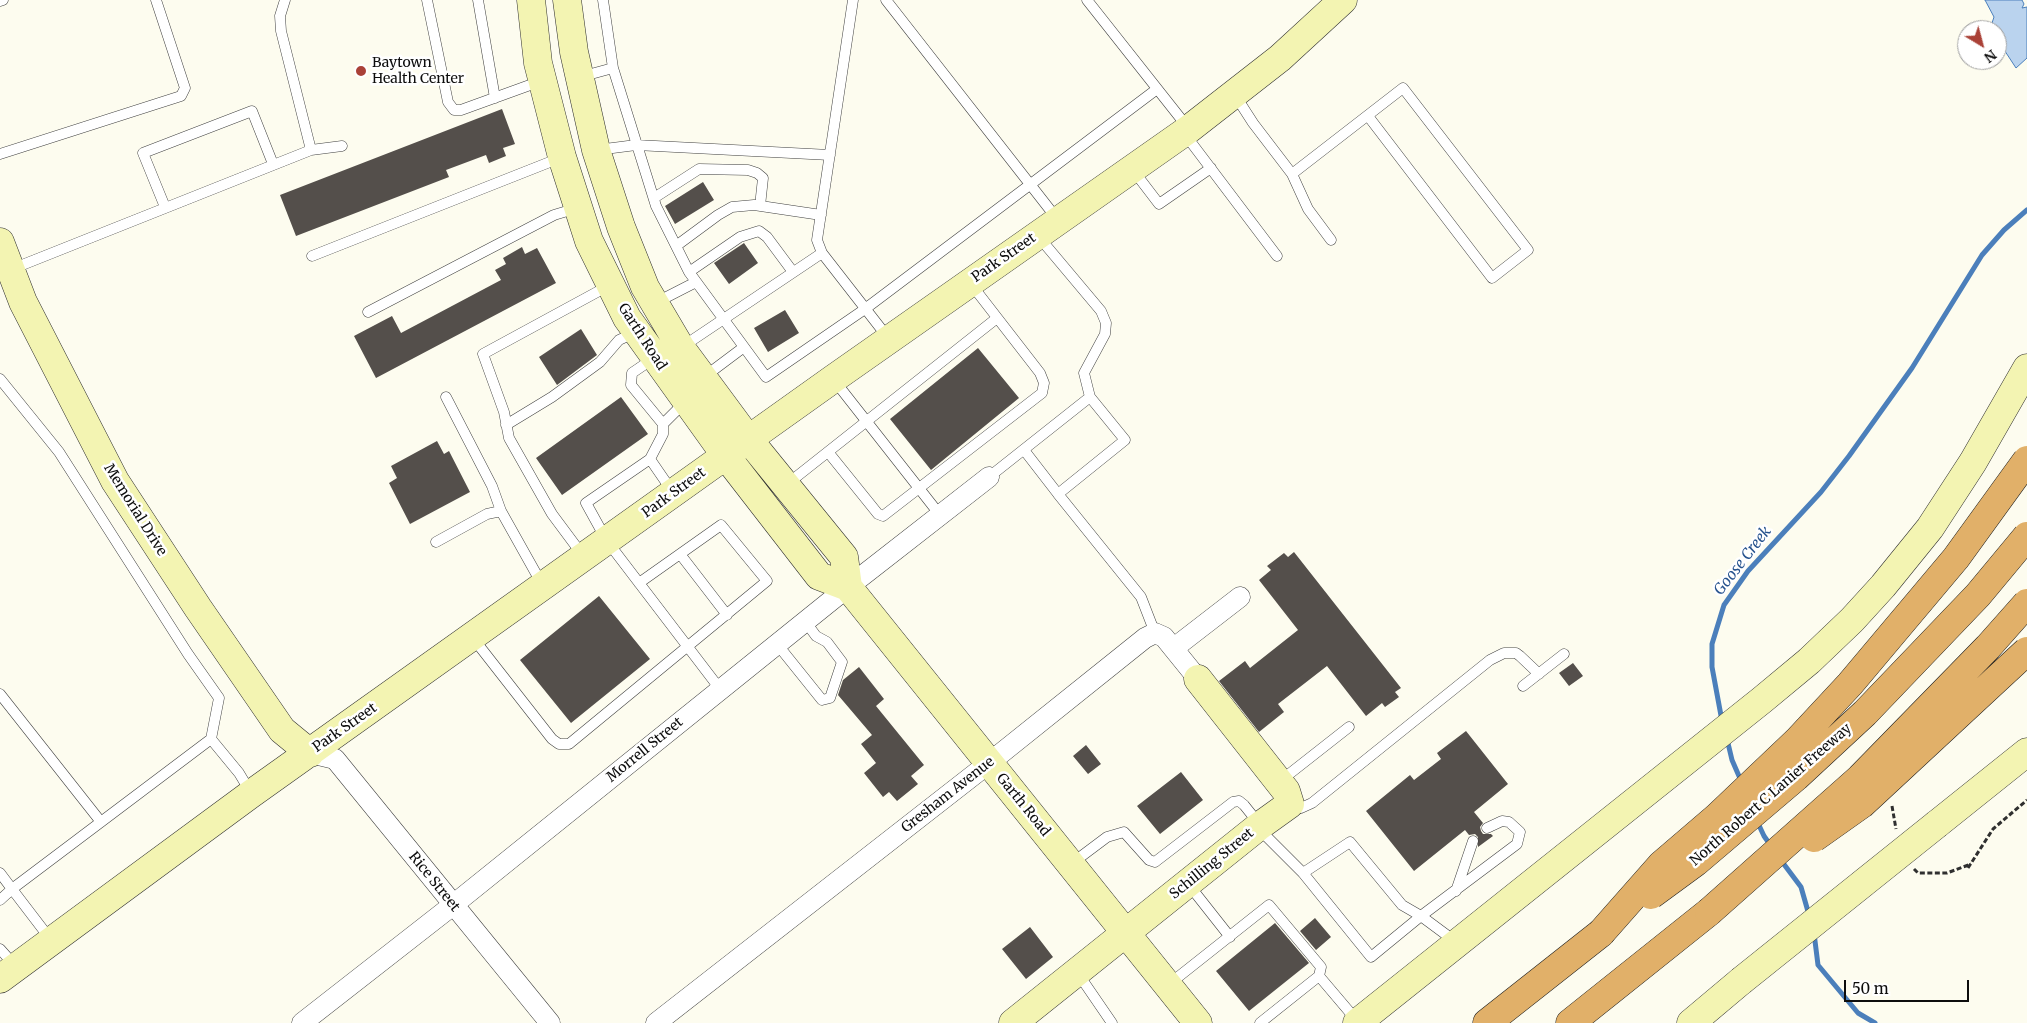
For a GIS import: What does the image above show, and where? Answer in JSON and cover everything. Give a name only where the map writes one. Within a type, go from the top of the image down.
[{"type":"highway","points":[[1601,933],[1661,865],[1717,817],[1797,741],[1850,684],[1956,558],[2027,460]]},
{"type":"highway","name":"North Robert C Lanier Freeway","points":[[1487,1023],[1601,933],[1696,862],[1796,777],[1865,713],[1935,641],[1978,595],[2027,536]]},
{"type":"highway","points":[[1570,1023],[1709,912],[1860,778],[1988,647],[2027,603]]},
{"type":"highway","points":[[1709,912],[1862,804],[2027,651]]},
{"type":"main road","name":"Garth Road","points":[[531,0],[538,63],[562,157],[578,208],[589,241],[627,318],[636,332],[726,456],[819,576],[848,587],[1198,1023]]},
{"type":"main road","name":"Garth Road","points":[[568,0],[574,52],[596,150],[621,228],[645,287],[681,348],[703,378],[749,440],[844,558],[848,587]]},
{"type":"main road","name":"Park Street","points":[[5,965],[51,941],[251,794],[833,379],[1186,131],[1280,58],[1343,0]]},
{"type":"main road","points":[[562,157],[596,150]]},
{"type":"main road","name":"Memorial Drive","points":[[0,242],[23,302],[115,481],[198,608],[282,730],[310,753]]},
{"type":"main road","points":[[1358,1023],[1769,695],[1809,661],[1858,614],[1930,528],[1973,462],[2027,368]]},
{"type":"main road","points":[[1198,679],[1285,793]]},
{"type":"main road","points":[[1692,1023],[1741,981],[2027,752]]},
{"type":"main road","name":"Schilling Street","points":[[1013,1023],[1259,826],[1285,793]]},
{"type":"street","name":"Morrell Street","points":[[302,1023],[453,905],[805,621],[989,477]]},
{"type":"street","points":[[1174,648],[1240,597]]},
{"type":"street","points":[[1155,633],[1164,637],[1198,679]]},
{"type":"street","name":"Gresham Avenue","points":[[656,1023],[989,763],[1145,638],[1155,633]]},
{"type":"street","name":"Rice Street","points":[[310,753],[335,759],[550,1023]]},
{"type":"lane","points":[[0,154],[181,96],[185,88],[156,0]]},
{"type":"lane","points":[[285,0],[280,16],[281,31],[311,150]]},
{"type":"lane","points":[[427,0],[448,102],[454,110],[461,110],[542,80]]},
{"type":"lane","points":[[478,0],[496,98]]},
{"type":"lane","points":[[603,0],[613,68],[654,198],[689,272],[766,377],[866,309],[1157,89]]},
{"type":"lane","points":[[853,0],[817,240],[822,253],[890,339]]},
{"type":"lane","points":[[886,0],[1031,185],[1048,227],[1106,323],[1105,334],[1084,373],[1090,396],[1125,440],[1058,494]]},
{"type":"lane","points":[[1088,0],[1157,89],[1277,256]]},
{"type":"lane","points":[[580,76],[613,68]]},
{"type":"lane","points":[[1292,174],[1404,88],[1528,250],[1492,278],[1368,116]]},
{"type":"lane","points":[[1234,94],[1292,174],[1308,209],[1331,240]]},
{"type":"lane","points":[[165,207],[143,153],[252,111],[274,164]]},
{"type":"lane","points":[[596,150],[636,144],[830,155]]},
{"type":"lane","points":[[10,269],[311,150],[342,146]]},
{"type":"lane","points":[[312,256],[562,157]]},
{"type":"lane","points":[[1133,169],[1159,204],[1212,168]]},
{"type":"lane","points":[[654,198],[699,169],[748,170],[757,173],[763,178],[760,206]]},
{"type":"lane","points":[[676,246],[732,207],[760,206],[821,215]]},
{"type":"lane","points":[[368,312],[554,215],[578,208]]},
{"type":"lane","points":[[689,272],[740,237],[759,231],[767,237],[793,272]]},
{"type":"lane","points":[[681,348],[822,253]]},
{"type":"lane","points":[[655,303],[696,282]]},
{"type":"lane","points":[[828,452],[878,514],[883,516],[1042,393],[1044,383],[1040,373],[970,282]]},
{"type":"lane","points":[[584,557],[552,514],[509,438],[504,412],[483,354],[611,285]]},
{"type":"lane","points":[[786,485],[997,318]]},
{"type":"lane","points":[[506,425],[552,397],[600,362],[619,340],[636,332]]},
{"type":"lane","points":[[703,378],[744,348]]},
{"type":"lane","points":[[655,358],[632,373],[631,385],[662,424],[663,434],[650,459],[586,503],[607,541],[720,689]]},
{"type":"lane","points":[[0,379],[59,452],[188,654],[219,698],[211,739],[0,900]]},
{"type":"lane","points":[[833,379],[940,515]]},
{"type":"lane","points":[[989,477],[1090,396]]},
{"type":"lane","points":[[446,397],[492,486],[501,511],[543,586]]},
{"type":"lane","points":[[662,424],[686,400]]},
{"type":"lane","points":[[1024,450],[1141,597],[1155,633]]},
{"type":"lane","points":[[650,459],[674,494]]},
{"type":"lane","points":[[436,542],[487,514],[501,511]]},
{"type":"lane","points":[[473,637],[552,739],[559,744],[569,744],[768,581],[721,525],[639,583]]},
{"type":"lane","points":[[680,554],[727,615]]},
{"type":"lane","points":[[777,644],[822,700],[830,698],[842,662],[827,642],[816,636],[805,621]]},
{"type":"lane","points":[[1349,727],[1285,793],[1301,808],[1312,803],[1490,660],[1504,653],[1516,653],[1539,674]]},
{"type":"lane","points":[[1523,686],[1564,654]]},
{"type":"lane","points":[[0,694],[101,822]]},
{"type":"lane","points":[[211,739],[239,773],[251,794]]},
{"type":"lane","points":[[1070,864],[1107,837],[1124,832],[1149,860],[1154,862],[1233,802],[1239,801],[1259,826],[1303,873],[1371,957],[1421,916],[1517,844],[1520,832],[1509,822],[1502,821],[1487,828]]},
{"type":"lane","points":[[1456,891],[1473,841]]},
{"type":"lane","points":[[1303,873],[1350,842],[1402,905],[1421,916],[1458,944]]},
{"type":"lane","points":[[0,873],[51,941]]},
{"type":"lane","points":[[1188,884],[1230,937]]},
{"type":"lane","points":[[1168,985],[1270,905],[1321,967],[1319,976],[1260,1023]]},
{"type":"lane","points":[[1077,972],[1112,1023]]},
{"type":"lane","points":[[1319,976],[1358,1023]]},
{"type":"path","points":[[1968,868],[1993,829],[2027,800]]},
{"type":"water","points":[[1985,0],[2022,0],[2024,4],[2022,8],[2027,7],[2027,58],[2016,68],[2007,54],[2007,20],[1993,20],[1994,17]]},
{"type":"building","points":[[502,109],[515,144],[503,148],[506,156],[489,163],[486,155],[446,170],[449,177],[296,236],[280,195]]},
{"type":"building","points":[[703,182],[714,200],[675,224],[665,206]]},
{"type":"building","points":[[744,243],[758,263],[729,284],[714,263]]},
{"type":"building","points":[[522,247],[525,254],[537,248],[556,283],[376,378],[354,336],[392,316],[401,333],[501,280],[495,270],[506,264],[503,258]]},
{"type":"building","points":[[785,310],[799,333],[768,352],[754,328]]},
{"type":"building","points":[[581,329],[597,355],[557,385],[539,357]]},
{"type":"building","points":[[978,348],[1019,398],[931,470],[890,419]]},
{"type":"building","points":[[621,397],[648,434],[562,495],[536,458]]},
{"type":"building","points":[[437,441],[444,454],[449,451],[470,492],[410,524],[389,483],[397,478],[391,466]]},
{"type":"building","points":[[1294,552],[1401,688],[1395,692],[1399,697],[1385,707],[1382,703],[1366,716],[1327,666],[1278,704],[1284,712],[1259,732],[1219,681],[1245,661],[1250,668],[1298,630],[1259,580],[1271,570],[1267,566],[1284,553],[1288,557]]},
{"type":"building","points":[[599,596],[650,659],[571,723],[520,660]]},
{"type":"building","points":[[1573,663],[1583,676],[1569,686],[1559,673]]},
{"type":"building","points":[[859,667],[884,699],[876,706],[924,765],[911,776],[918,784],[897,801],[889,792],[883,797],[864,773],[876,763],[861,744],[872,735],[838,695],[843,680]]},
{"type":"building","points":[[1466,731],[1508,784],[1474,812],[1483,823],[1480,827],[1483,834],[1491,834],[1493,836],[1478,847],[1478,837],[1475,834],[1469,835],[1465,830],[1414,871],[1366,811],[1410,775],[1414,780],[1441,759],[1437,753]]},
{"type":"building","points":[[1086,745],[1101,764],[1088,774],[1073,756]]},
{"type":"building","points":[[1181,772],[1203,800],[1160,834],[1137,806]]},
{"type":"building","points":[[1315,918],[1331,937],[1316,950],[1300,931]]},
{"type":"building","points":[[1275,923],[1309,963],[1249,1011],[1216,971]]},
{"type":"building","points":[[1030,927],[1053,957],[1026,979],[1002,949]]},
{"type":"waterway","name":"Goose Creek","points":[[1722,721],[1712,667],[1712,644],[1724,605],[1748,571],[1821,492],[1849,456],[1912,368],[1982,255],[2004,230],[2027,210]]},
{"type":"waterway","name":"Goose Creek","points":[[1727,739],[1732,760],[1742,783]]},
{"type":"waterway","name":"Goose Creek","points":[[1757,821],[1771,846]]},
{"type":"waterway","name":"Goose Creek","points":[[1780,859],[1801,887],[1809,915]]},
{"type":"waterway","name":"Goose Creek","points":[[1814,933],[1818,965],[1858,1013],[1875,1023]]},
{"type":"place","name":"Baytown Health Center","points":[[361,71]]}]
